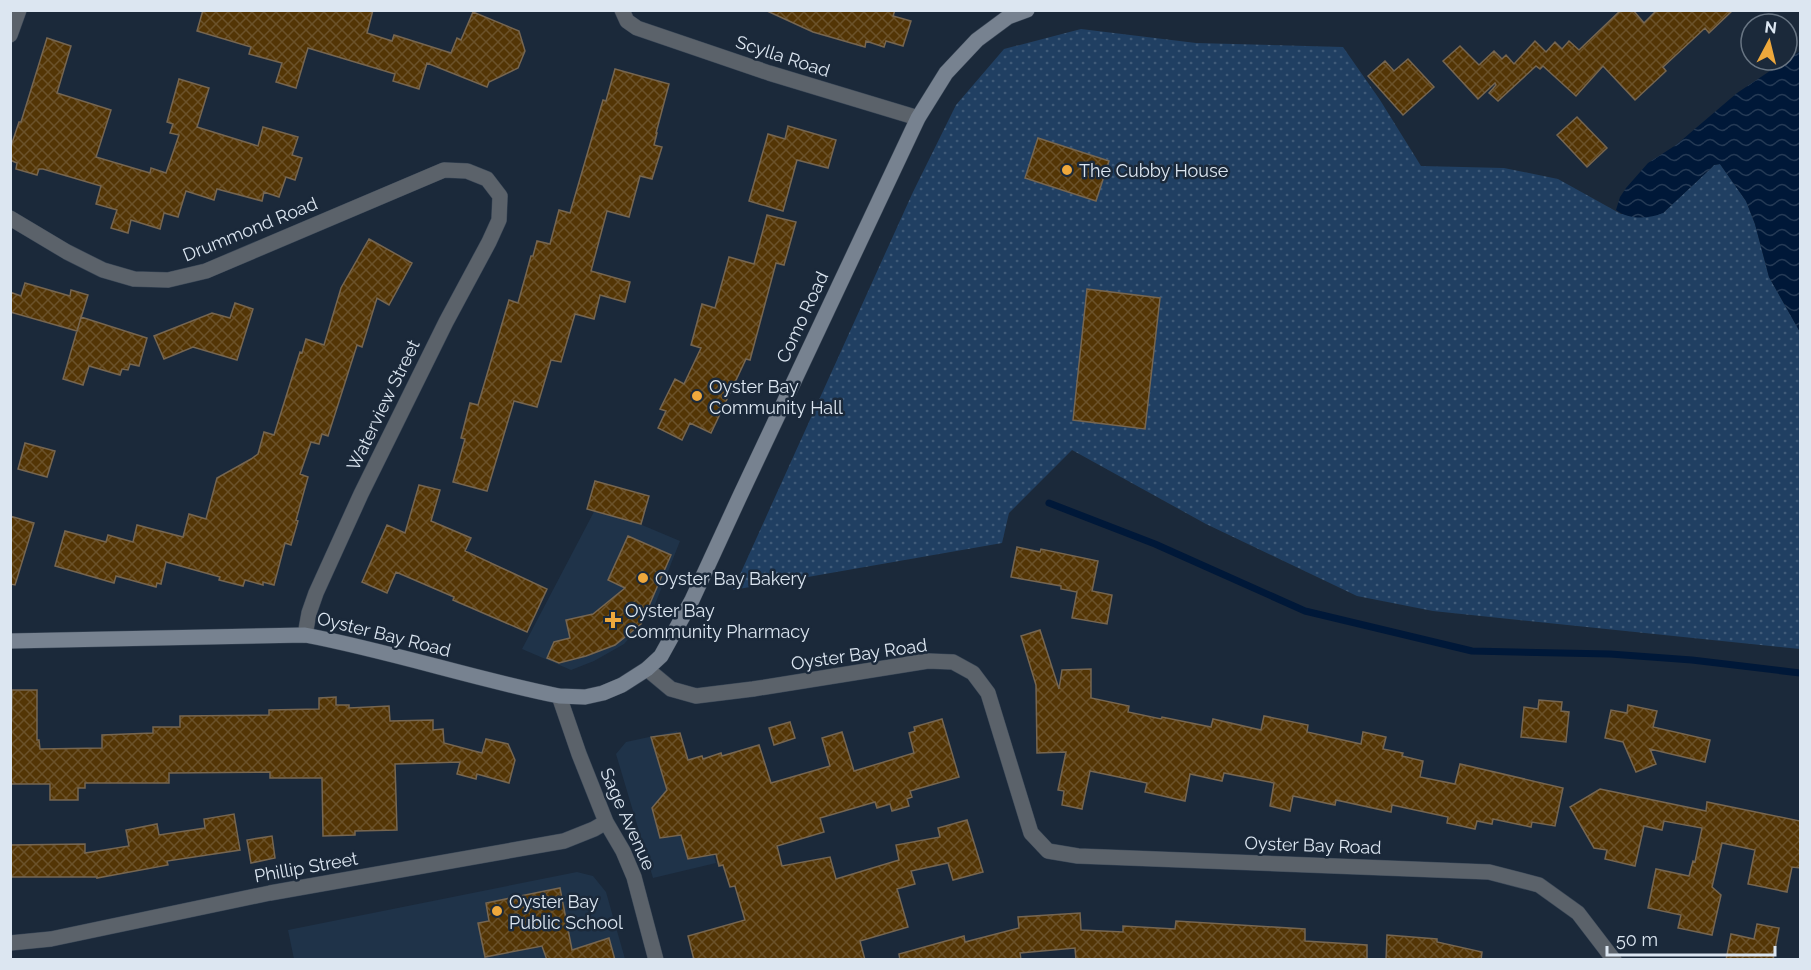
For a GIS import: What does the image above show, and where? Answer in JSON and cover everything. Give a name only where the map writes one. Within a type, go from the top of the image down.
[{"type":"street","points":[[10,35],[20,10]]},
{"type":"street","name":"Scylla Road","points":[[622,10],[627,21],[637,28],[918,118]]},
{"type":"street","name":"Como Road","points":[[647,669],[661,656],[692,600],[918,118],[946,73],[977,40],[1008,17],[1027,10]]},
{"type":"street","name":"Drummond Road","points":[[10,218],[67,252],[103,270],[134,279],[168,280],[206,271],[444,170],[467,171],[487,179],[500,196]]},
{"type":"street","name":"Waterview Street","points":[[305,635],[316,593],[361,494],[499,220],[500,196]]},
{"type":"street","name":"Oyster Bay Road","points":[[10,640],[305,635],[559,696],[575,697],[597,695],[622,685],[647,669],[671,689],[696,696],[928,661],[953,662],[973,673],[988,693],[1031,832],[1048,851],[1078,856],[1489,872],[1539,885],[1578,913],[1614,960]]},
{"type":"street","name":"Sage Avenue","points":[[559,696],[606,822],[623,851],[634,877],[656,960]]},
{"type":"street","name":"Phillip Street","points":[[10,944],[51,939],[270,893],[564,842],[606,822]]},
{"type":"shaded area","points":[[1081,29],[1196,43],[1343,47],[1380,100],[1421,166],[1504,168],[1558,179],[1621,214],[1663,213],[1714,165],[1720,164],[1746,201],[1755,224],[1769,277],[1800,332],[1800,649],[1433,611],[1357,596],[1206,524],[1072,450],[1009,513],[1002,543],[733,590],[913,192],[956,105],[1004,49]]},
{"type":"shaded area","points":[[597,506],[680,541],[652,612],[624,644],[594,661],[571,670],[522,649]]},
{"type":"shaded area","points":[[677,731],[716,863],[653,878],[616,754],[626,742]]},
{"type":"shaded area","name":"Oyster Bay Public School","points":[[577,872],[593,876],[606,892],[625,959],[294,959],[288,930]]},
{"type":"water","points":[[1799,52],[1800,332],[1769,277],[1755,224],[1746,201],[1720,164],[1714,165],[1663,213],[1639,218],[1627,216],[1616,210],[1626,188],[1648,163],[1676,145],[1737,93],[1768,72],[1799,72]]},
{"type":"building","points":[[203,10],[373,10],[367,33],[392,41],[394,35],[451,53],[457,38],[461,40],[473,12],[519,31],[525,51],[518,68],[489,82],[487,87],[427,63],[419,89],[393,81],[395,74],[308,48],[296,88],[276,82],[282,63],[249,54],[251,47],[197,31]]},
{"type":"building","points":[[765,10],[895,10],[893,16],[911,21],[903,46],[886,41],[884,47],[866,41],[865,47],[813,32]]},
{"type":"building","points":[[1621,10],[1633,10],[1644,23],[1657,10],[1733,10],[1709,33],[1705,28],[1663,67],[1666,71],[1635,100],[1603,66],[1576,96],[1543,66],[1540,69],[1536,66],[1498,101],[1489,93],[1496,85],[1495,83],[1478,99],[1443,61],[1460,46],[1479,65],[1494,51],[1502,59],[1506,55],[1514,64],[1535,41],[1546,52],[1555,42],[1562,49],[1569,41],[1579,50]]},
{"type":"building","points":[[47,38],[71,46],[57,93],[111,110],[96,157],[150,173],[151,168],[166,173],[179,135],[170,133],[173,124],[167,122],[179,79],[209,88],[197,127],[258,146],[263,127],[298,137],[292,155],[302,158],[295,180],[286,177],[279,197],[264,192],[262,201],[217,189],[214,200],[186,191],[178,217],[164,213],[160,229],[131,220],[128,233],[111,228],[117,210],[96,204],[101,186],[43,169],[39,169],[37,175],[16,169],[17,163],[10,160],[10,149],[19,122],[21,122]]},
{"type":"building","points":[[1408,59],[1434,87],[1403,115],[1368,76],[1385,61],[1394,71]]},
{"type":"building","points":[[615,69],[669,84],[654,145],[662,147],[652,179],[640,176],[629,217],[607,211],[591,271],[630,282],[625,302],[600,295],[594,319],[575,314],[561,362],[551,360],[537,407],[514,401],[487,491],[453,482],[465,439],[461,438],[470,403],[478,405],[509,300],[518,303],[537,241],[550,244],[559,210],[570,213],[603,100],[606,101]]},
{"type":"building","points":[[1577,117],[1607,148],[1587,167],[1557,135]]},
{"type":"building","points":[[788,126],[836,140],[828,168],[797,160],[783,211],[749,201],[768,134],[785,139]]},
{"type":"building","name":"The Cubby House","points":[[1038,138],[1109,161],[1096,201],[1025,178]]},
{"type":"building","points":[[767,215],[796,222],[784,265],[776,263],[750,360],[746,359],[711,433],[690,423],[682,440],[658,428],[666,411],[660,409],[675,379],[684,384],[701,348],[691,345],[702,304],[715,308],[729,257],[754,264]]},
{"type":"building","points":[[369,239],[412,263],[389,305],[377,298],[362,347],[357,345],[328,436],[322,434],[319,444],[311,442],[300,474],[308,477],[296,520],[298,521],[291,545],[285,543],[274,585],[263,582],[263,585],[245,580],[243,586],[166,562],[161,584],[157,583],[156,587],[116,576],[114,583],[55,566],[65,531],[106,542],[108,535],[133,542],[137,525],[183,537],[189,514],[206,519],[217,478],[258,454],[264,432],[274,435],[306,339],[324,345],[341,288]]},
{"type":"building","points":[[25,283],[70,296],[71,290],[88,295],[77,331],[10,312],[10,292],[21,296]]},
{"type":"building","points":[[1087,289],[1160,298],[1145,429],[1073,420]]},
{"type":"building","points":[[235,303],[253,309],[237,360],[193,347],[164,359],[154,336],[212,313],[230,318]]},
{"type":"building","points":[[81,317],[147,338],[139,366],[130,364],[128,370],[122,369],[120,375],[89,366],[83,385],[63,379]]},
{"type":"building","points":[[25,443],[55,451],[47,477],[18,469]]},
{"type":"building","points":[[595,481],[649,496],[641,524],[587,509]]},
{"type":"building","points":[[419,485],[440,490],[431,521],[471,538],[465,551],[547,589],[527,632],[396,572],[387,593],[362,582],[387,525],[405,533]]},
{"type":"building","points":[[10,516],[34,523],[15,585],[10,584]]},
{"type":"building","points":[[628,536],[671,555],[641,624],[615,645],[586,656],[559,663],[547,658],[554,642],[570,638],[566,620],[593,614],[625,588],[608,580]]},
{"type":"building","points":[[1017,547],[1040,552],[1041,549],[1098,561],[1092,591],[1112,595],[1107,624],[1072,618],[1077,592],[1061,589],[1061,586],[1011,577]]},
{"type":"building","points":[[1040,630],[1059,689],[1062,670],[1091,669],[1091,698],[1129,706],[1128,712],[1211,727],[1213,719],[1261,730],[1264,716],[1308,725],[1307,732],[1361,744],[1363,732],[1386,737],[1383,749],[1403,753],[1402,756],[1423,761],[1420,777],[1455,784],[1460,764],[1563,788],[1555,826],[1532,822],[1531,827],[1493,819],[1492,824],[1477,821],[1475,829],[1447,823],[1448,817],[1392,805],[1391,812],[1336,800],[1335,805],[1293,796],[1290,811],[1270,806],[1274,783],[1224,773],[1222,781],[1190,774],[1185,801],[1145,792],[1147,783],[1090,771],[1082,809],[1062,805],[1064,791],[1058,790],[1066,752],[1037,753],[1036,685],[1021,636]]},
{"type":"building","points":[[12,690],[37,690],[37,740],[39,740],[40,749],[102,748],[102,735],[153,733],[153,727],[180,727],[180,716],[269,715],[269,710],[319,709],[319,698],[336,697],[336,705],[349,705],[349,708],[389,706],[390,721],[433,720],[433,730],[443,729],[444,743],[482,753],[486,739],[508,744],[515,760],[509,783],[477,774],[476,779],[457,774],[460,762],[395,764],[397,830],[355,831],[355,835],[323,836],[322,778],[270,778],[270,772],[169,773],[169,783],[85,783],[85,788],[78,788],[78,800],[50,800],[50,784],[10,784]]},
{"type":"building","points":[[1539,700],[1562,702],[1561,711],[1569,712],[1566,742],[1521,737],[1524,707],[1538,709]]},
{"type":"building","points":[[1628,705],[1657,711],[1653,727],[1710,740],[1705,762],[1650,749],[1656,764],[1636,772],[1623,742],[1605,738],[1611,710],[1627,713]]},
{"type":"building","points":[[942,719],[959,777],[910,791],[912,797],[907,799],[909,806],[892,811],[890,804],[877,808],[875,802],[820,818],[824,832],[777,846],[782,866],[830,857],[836,879],[899,860],[896,845],[940,837],[938,828],[967,820],[983,872],[953,880],[948,863],[911,871],[915,884],[897,889],[908,927],[860,941],[865,960],[694,960],[688,936],[745,920],[735,886],[730,887],[723,865],[719,866],[716,854],[688,859],[681,835],[660,838],[652,808],[667,790],[651,737],[680,733],[688,760],[702,756],[703,759],[721,753],[722,756],[759,745],[771,783],[830,766],[822,738],[842,732],[854,771],[914,753],[909,733],[915,731],[914,727]]},
{"type":"building","points":[[790,722],[795,738],[774,745],[769,728]]},
{"type":"building","points":[[1600,789],[1706,811],[1707,802],[1800,821],[1800,868],[1792,867],[1787,892],[1748,884],[1755,850],[1722,843],[1712,887],[1721,895],[1712,935],[1678,928],[1681,915],[1648,908],[1656,869],[1689,876],[1693,861],[1695,862],[1702,828],[1664,821],[1662,830],[1644,826],[1635,866],[1605,859],[1607,850],[1594,848],[1570,807]]},
{"type":"building","points":[[234,814],[240,850],[167,861],[168,865],[97,878],[10,877],[10,845],[85,844],[85,853],[129,846],[126,830],[157,824],[159,835],[205,828],[204,819]]},
{"type":"building","points":[[272,836],[275,858],[251,863],[247,840]]},
{"type":"building","points":[[560,888],[572,950],[609,938],[615,960],[547,960],[542,946],[485,957],[478,923],[489,921],[486,903]]},
{"type":"building","points":[[1080,913],[1081,930],[1123,932],[1123,926],[1175,929],[1176,921],[1305,929],[1305,941],[1367,945],[1367,960],[1076,960],[1075,948],[1020,953],[1021,960],[900,960],[899,954],[964,936],[965,942],[1019,928],[1018,917]]},
{"type":"building","points":[[1757,924],[1779,928],[1773,960],[1726,960],[1731,934],[1754,939]]},
{"type":"building","points":[[1387,935],[1437,939],[1437,942],[1482,952],[1481,960],[1386,960]]},
{"type":"waterway","points":[[1049,503],[1155,544],[1305,611],[1472,651],[1610,654],[1692,660],[1800,673]]},
{"type":"place","name":"The Cubby House","points":[[1067,170]]},
{"type":"place","name":"Oyster Bay Community Hall","points":[[697,396]]},
{"type":"place","name":"Oyster Bay Bakery","points":[[643,578]]},
{"type":"place","name":"Oyster Bay Community Pharmacy","points":[[613,620]]},
{"type":"place","name":"Oyster Bay Public School","points":[[497,911]]}]
